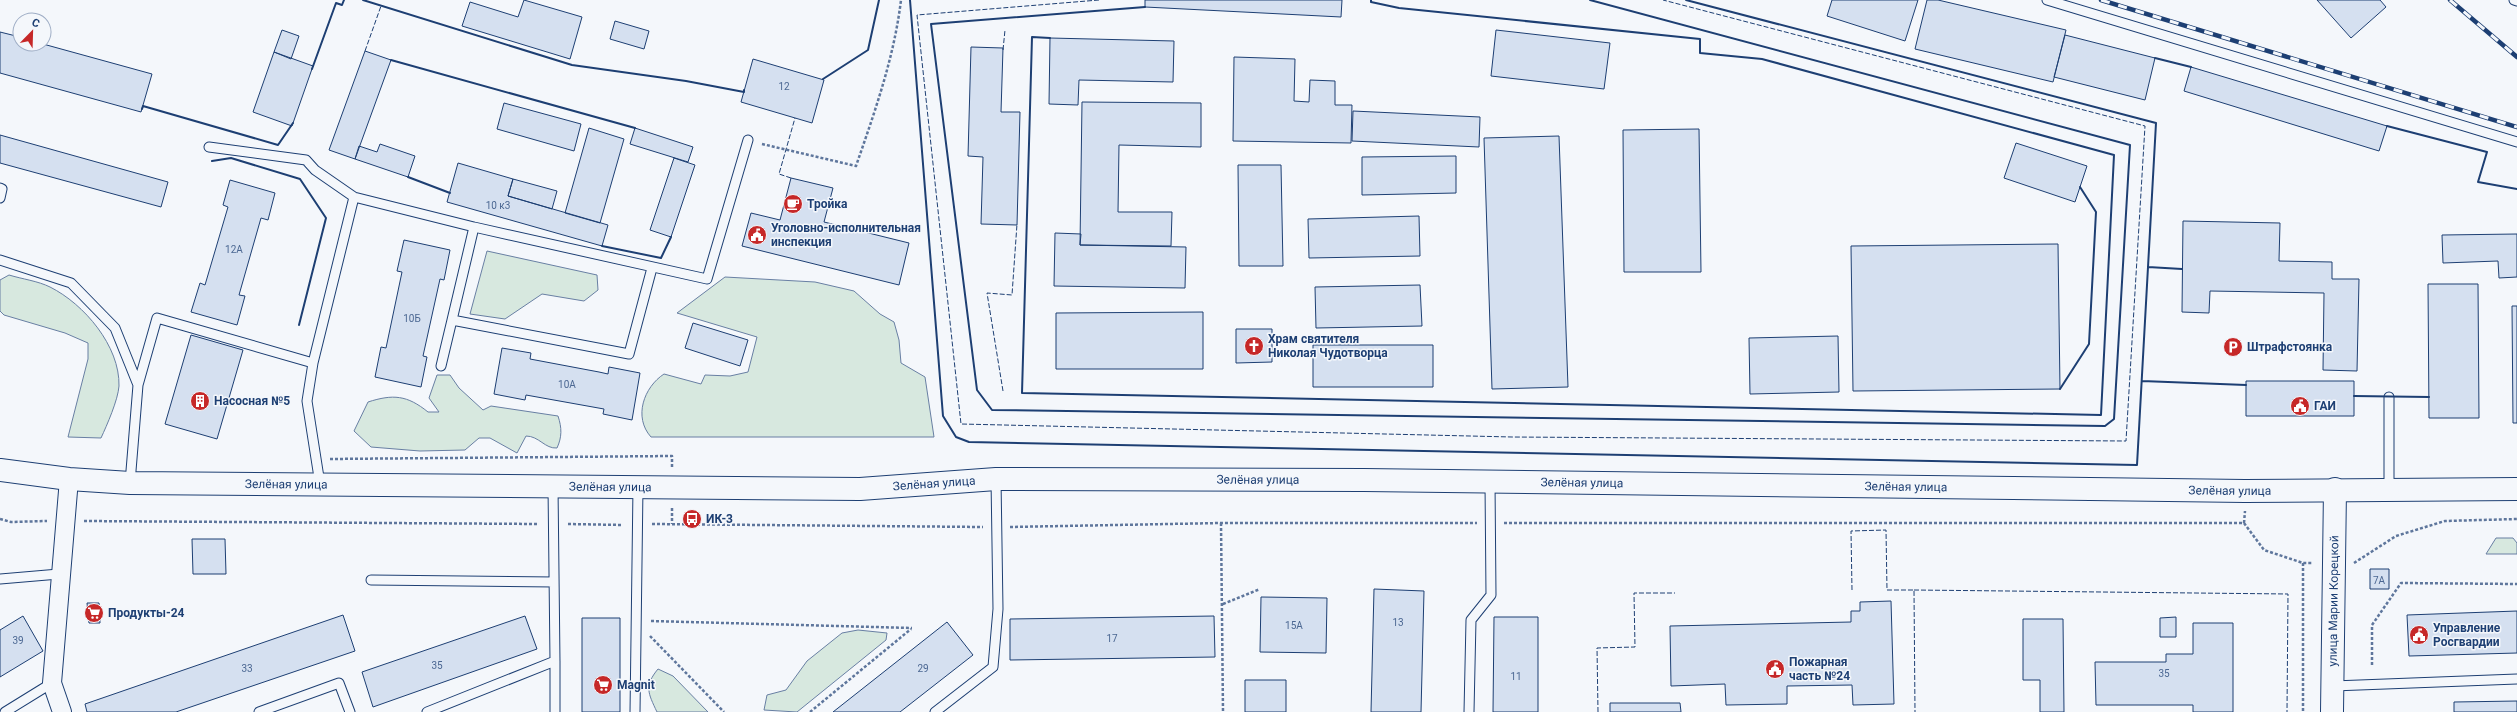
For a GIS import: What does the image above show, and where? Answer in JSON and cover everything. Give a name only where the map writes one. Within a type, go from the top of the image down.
[{"type":"main road","name":"Зелёная улица","points":[[0,470],[69,479],[130,483],[860,489],[996,479],[1490,482],[2245,491],[2335,489],[2389,491],[2517,489]]},
{"type":"main road","name":"улица Марии Корецкой","points":[[2332,712],[2335,489]]},
{"type":"street","points":[[62,712],[52,683],[59,574],[69,479]]},
{"type":"lane","points":[[2047,0],[2517,142]]},
{"type":"lane","points":[[209,147],[306,160],[315,170],[354,197],[474,227],[652,268],[707,279],[748,140]]},
{"type":"lane","points":[[0,188],[2,189],[0,198]]},
{"type":"lane","points":[[320,484],[307,401],[313,363],[354,197]]},
{"type":"lane","points":[[441,366],[474,227]]},
{"type":"lane","points":[[0,260],[71,283],[114,328],[138,385]]},
{"type":"lane","points":[[452,320],[629,354],[652,268]]},
{"type":"lane","points":[[130,483],[138,385],[157,318],[313,363]]},
{"type":"lane","points":[[2388,397],[2389,491]]},
{"type":"lane","points":[[936,712],[993,667],[998,609],[998,527],[996,479]]},
{"type":"lane","points":[[1469,712],[1470,620],[1491,595],[1490,482]]},
{"type":"lane","points":[[553,486],[555,712]]},
{"type":"lane","points":[[635,712],[638,486]]},
{"type":"lane","points":[[0,579],[59,574]]},
{"type":"lane","points":[[371,580],[554,582]]},
{"type":"lane","points":[[427,712],[554,661]]},
{"type":"lane","points":[[2333,686],[2517,679]]},
{"type":"lane","points":[[6,712],[52,683]]},
{"type":"lane","points":[[259,712],[338,683],[350,712]]},
{"type":"path","points":[[748,140],[856,166],[885,82],[897,32],[901,0]]},
{"type":"path","points":[[316,460],[672,456]]},
{"type":"path","points":[[0,519],[11,522],[64,521],[998,527],[1221,523],[2244,523],[2264,550],[2303,563],[2356,563],[2396,536],[2445,521],[2517,520]]},
{"type":"path","points":[[1221,523],[1223,712]]},
{"type":"path","points":[[2303,563],[2303,712]]},
{"type":"path","points":[[2372,665],[2372,625],[2401,583],[2517,584]]},
{"type":"path","points":[[1223,604],[1260,589]]},
{"type":"path","points":[[636,621],[724,712]]},
{"type":"path","points":[[636,621],[912,628],[810,712]]},
{"type":"shaded area","points":[[487,251],[597,275],[598,290],[584,301],[542,294],[505,319],[470,314]]},
{"type":"shaded area","points":[[9,275],[45,285],[63,294],[87,315],[107,342],[118,371],[119,386],[109,420],[101,438],[68,437],[88,359],[88,343],[65,333],[4,315],[0,311],[0,280]]},
{"type":"shaded area","points":[[725,277],[815,282],[854,291],[880,314],[894,322],[899,340],[901,363],[925,377],[934,437],[651,437],[643,421],[643,403],[646,394],[651,387],[664,374],[701,384],[705,375],[730,376],[748,372],[757,337],[677,313]]},
{"type":"shaded area","points":[[437,375],[450,375],[459,388],[483,410],[491,406],[558,416],[561,432],[557,448],[549,447],[535,438],[526,436],[517,453],[490,438],[479,438],[465,450],[420,451],[371,447],[354,431],[368,402],[377,399],[392,397],[406,399],[428,412],[439,412],[429,398]]},
{"type":"shaded area","points":[[2496,538],[2513,538],[2517,543],[2517,554],[2486,554]]},
{"type":"shaded area","points":[[858,630],[887,633],[886,640],[797,712],[764,710],[767,695],[786,690],[807,661],[842,633]]},
{"type":"shaded area","points":[[658,669],[673,676],[708,712],[657,712],[651,700],[649,685]]},
{"type":"building","points":[[524,0],[582,17],[570,59],[462,26],[470,2],[518,17]]},
{"type":"building","points":[[1145,0],[1342,0],[1341,17],[1145,7]]},
{"type":"building","points":[[1832,0],[1918,0],[1905,41],[1827,16]]},
{"type":"building","points":[[1927,0],[1938,0],[2066,30],[2053,82],[1915,49]]},
{"type":"building","points":[[2317,0],[2380,0],[2386,7],[2351,38]]},
{"type":"building","points":[[615,21],[649,31],[644,49],[610,39]]},
{"type":"building","points":[[282,30],[299,36],[291,59],[274,52]]},
{"type":"building","points":[[1496,30],[1610,43],[1604,89],[1491,76]]},
{"type":"building","points":[[0,32],[12,35],[12,52],[52,52],[52,46],[152,74],[141,112],[0,73]]},
{"type":"building","points":[[2065,35],[2155,58],[2145,100],[2054,77]]},
{"type":"building","points":[[1050,38],[1174,41],[1173,82],[1079,80],[1078,105],[1049,104]]},
{"type":"building","points":[[971,47],[1003,48],[1001,112],[1020,112],[1017,225],[981,224],[983,157],[968,156]]},
{"type":"building","points":[[365,51],[391,60],[355,159],[329,150]]},
{"type":"building","points":[[274,52],[313,66],[292,126],[253,112]]},
{"type":"building","points":[[1234,57],[1295,59],[1294,101],[1309,102],[1310,80],[1335,81],[1335,105],[1352,105],[1351,143],[1233,141]]},
{"type":"building","points":[[753,59],[824,80],[812,123],[741,102]]},
{"type":"building","points":[[2191,67],[2387,126],[2379,151],[2184,91]]},
{"type":"building","points":[[1082,102],[1201,103],[1201,147],[1119,145],[1118,212],[1172,212],[1171,246],[1080,245]]},
{"type":"building","points":[[504,103],[581,124],[574,151],[497,129]]},
{"type":"building","points":[[1353,111],[1480,117],[1479,147],[1352,141]]},
{"type":"building","points":[[589,128],[624,139],[600,223],[565,213]]},
{"type":"building","points":[[635,128],[693,147],[688,162],[630,144]]},
{"type":"building","points":[[1699,129],[1701,272],[1624,272],[1623,130]]},
{"type":"building","points":[[0,135],[168,182],[161,207],[0,163]]},
{"type":"building","points":[[1559,136],[1568,387],[1492,389],[1484,138]]},
{"type":"building","points":[[2016,143],[2087,166],[2075,202],[2004,178]]},
{"type":"building","points":[[380,144],[415,156],[408,177],[355,159],[359,146],[377,152]]},
{"type":"building","points":[[1456,156],[1456,193],[1362,195],[1362,157]]},
{"type":"building","points":[[674,158],[695,165],[671,237],[650,230]]},
{"type":"building","points":[[458,163],[513,179],[508,196],[608,225],[602,246],[447,202]]},
{"type":"building","points":[[1238,165],[1281,165],[1283,266],[1239,266]]},
{"type":"building","points":[[791,178],[833,188],[824,222],[909,243],[899,285],[742,246],[751,213],[780,220]]},
{"type":"building","points":[[513,179],[557,191],[552,209],[508,196]]},
{"type":"building","points":[[230,180],[275,193],[268,220],[261,218],[239,295],[245,296],[237,325],[191,312],[200,283],[205,285],[228,207],[223,205]]},
{"type":"building","points":[[1419,216],[1420,256],[1309,258],[1308,219]]},
{"type":"building","points":[[2183,221],[2280,223],[2279,261],[2332,262],[2332,279],[2359,279],[2357,371],[2323,370],[2324,293],[2210,291],[2209,313],[2182,312]]},
{"type":"building","points":[[1055,233],[1081,234],[1080,245],[1186,247],[1185,288],[1054,286]]},
{"type":"building","points":[[2517,234],[2517,277],[2499,278],[2498,261],[2443,263],[2442,235]]},
{"type":"building","points":[[404,240],[450,250],[444,280],[440,279],[423,356],[427,357],[421,387],[375,377],[381,347],[386,348],[402,272],[397,271]]},
{"type":"building","points":[[2058,244],[2060,389],[1853,391],[1851,246]]},
{"type":"building","points":[[2428,284],[2478,284],[2479,418],[2429,418]]},
{"type":"building","points":[[1420,285],[1422,326],[1316,328],[1315,287]]},
{"type":"building","points":[[2512,306],[2517,306],[2517,423],[2513,423]]},
{"type":"building","points":[[1203,312],[1203,369],[1056,369],[1056,313]]},
{"type":"building","points":[[693,323],[748,340],[740,366],[685,348]]},
{"type":"building","name":"Храм святителя Николая Чудотворца","points":[[1236,329],[1272,329],[1272,362],[1236,363]]},
{"type":"building","name":"Насосная №5","points":[[191,335],[243,350],[217,439],[165,424]]},
{"type":"building","points":[[1838,336],[1839,392],[1750,394],[1749,338]]},
{"type":"building","points":[[1313,345],[1433,345],[1433,387],[1313,387]]},
{"type":"building","points":[[502,348],[531,353],[530,359],[608,374],[609,367],[640,373],[632,420],[603,414],[604,409],[526,395],[525,400],[494,394]]},
{"type":"building","name":"ГАИ","points":[[2246,381],[2354,381],[2354,416],[2246,416]]},
{"type":"building","points":[[192,539],[225,539],[226,574],[193,574]]},
{"type":"building","points":[[2370,569],[2389,569],[2389,589],[2370,589]]},
{"type":"building","points":[[1374,589],[1424,591],[1421,712],[1371,712]]},
{"type":"building","points":[[1261,597],[1327,598],[1326,653],[1260,652]]},
{"type":"building","points":[[1891,601],[1894,704],[1853,705],[1852,685],[1787,686],[1787,704],[1726,705],[1725,684],[1671,686],[1670,626],[1851,622],[1851,611],[1860,611],[1860,602]]},
{"type":"building","name":"Продукты-24","points":[[87,603],[99,603],[100,623],[89,623]]},
{"type":"building","points":[[2517,611],[2517,653],[2409,656],[2407,615]]},
{"type":"building","points":[[343,615],[355,651],[176,712],[87,712],[85,704]]},
{"type":"building","points":[[23,616],[43,651],[0,677],[0,630]]},
{"type":"building","points":[[525,616],[537,649],[373,707],[362,672]]},
{"type":"building","points":[[1214,616],[1215,657],[1010,660],[1010,619]]},
{"type":"building","points":[[1494,617],[1538,617],[1538,712],[1493,712]]},
{"type":"building","points":[[2176,617],[2176,637],[2160,637],[2160,618]]},
{"type":"building","points":[[582,618],[620,618],[620,712],[582,712]]},
{"type":"building","points":[[2023,619],[2063,619],[2064,712],[2040,712],[2040,680],[2023,680]]},
{"type":"building","points":[[947,622],[973,655],[900,712],[833,712]]},
{"type":"building","points":[[2193,623],[2233,623],[2233,712],[2193,712],[2193,705],[2096,705],[2095,662],[2166,662],[2166,654],[2193,654]]},
{"type":"building","points":[[1245,680],[1286,680],[1286,712],[1245,712]]},
{"type":"building","points":[[2517,701],[2517,712],[2454,712],[2454,702]]},
{"type":"building","points":[[1610,703],[1680,703],[1681,712],[1610,712]]},
{"type":"railway","points":[[2101,0],[2517,127]]},
{"type":"railway","points":[[2450,0],[2517,57]]},
{"type":"fence","points":[[1099,0],[917,15],[961,424],[1512,437],[2126,441],[2145,126],[1663,0]]},
{"type":"fence","points":[[365,51],[381,6]]},
{"type":"fence","points":[[1003,50],[1005,30]]},
{"type":"fence","points":[[791,178],[779,174],[795,118]]},
{"type":"fence","points":[[1003,391],[987,293],[1012,295],[1017,224]]},
{"type":"fence","points":[[1852,590],[1851,531],[1886,530],[1887,590],[1914,590],[1915,712]]},
{"type":"fence","points":[[1914,590],[2288,594],[2287,712]]},
{"type":"fence","points":[[1598,712],[1597,648],[1635,647],[1634,593],[1675,593]]},
{"type":"wall","points":[[312,69],[336,3],[342,5],[344,0]]},
{"type":"wall","points":[[363,0],[572,65],[686,81],[744,92],[744,90]]},
{"type":"wall","points":[[823,79],[868,50],[879,0]]},
{"type":"wall","points":[[910,0],[943,416],[956,437],[969,442],[2137,465],[2156,123],[1686,0]]},
{"type":"wall","points":[[1050,38],[1032,37],[1022,393],[2101,415],[2114,155],[1762,59],[1700,53],[1700,39],[1399,8],[1371,2],[1371,0]]},
{"type":"wall","points":[[1145,7],[931,24],[977,390],[992,410],[2105,426],[2114,419],[2130,145],[1590,0]]},
{"type":"wall","points":[[2155,58],[2191,67]]},
{"type":"wall","points":[[391,60],[635,128]]},
{"type":"wall","points":[[142,109],[143,106],[278,145],[293,123]]},
{"type":"wall","points":[[2387,126],[2487,152],[2478,182],[2517,189]]},
{"type":"wall","points":[[212,161],[231,158],[300,179],[326,218],[299,325]]},
{"type":"wall","points":[[408,177],[450,193]]},
{"type":"wall","points":[[2060,389],[2089,344],[2096,212],[2080,187]]},
{"type":"wall","points":[[602,246],[661,258],[671,237]]},
{"type":"wall","points":[[2148,267],[2182,269]]},
{"type":"wall","points":[[2142,381],[2246,385]]},
{"type":"wall","points":[[2354,396],[2429,397]]},
{"type":"place","name":"Тройка","points":[[793,204]]},
{"type":"place","name":"Уголовно-исполнительная инспекция","points":[[757,235]]},
{"type":"place","name":"Храм святителя Николая Чудотворца","points":[[1254,346]]},
{"type":"place","name":"Штрафстоянка","points":[[2233,347]]},
{"type":"place","name":"Насосная №5","points":[[200,401]]},
{"type":"place","name":"ГАИ","points":[[2300,406]]},
{"type":"place","name":"ИК-3","points":[[692,519]]},
{"type":"place","name":"Продукты-24","points":[[94,613]]},
{"type":"place","name":"Управление Росгвардии","points":[[2419,635]]},
{"type":"place","name":"Пожарная часть №24","points":[[1775,669]]},
{"type":"place","name":"Magnit","points":[[603,685]]}]
